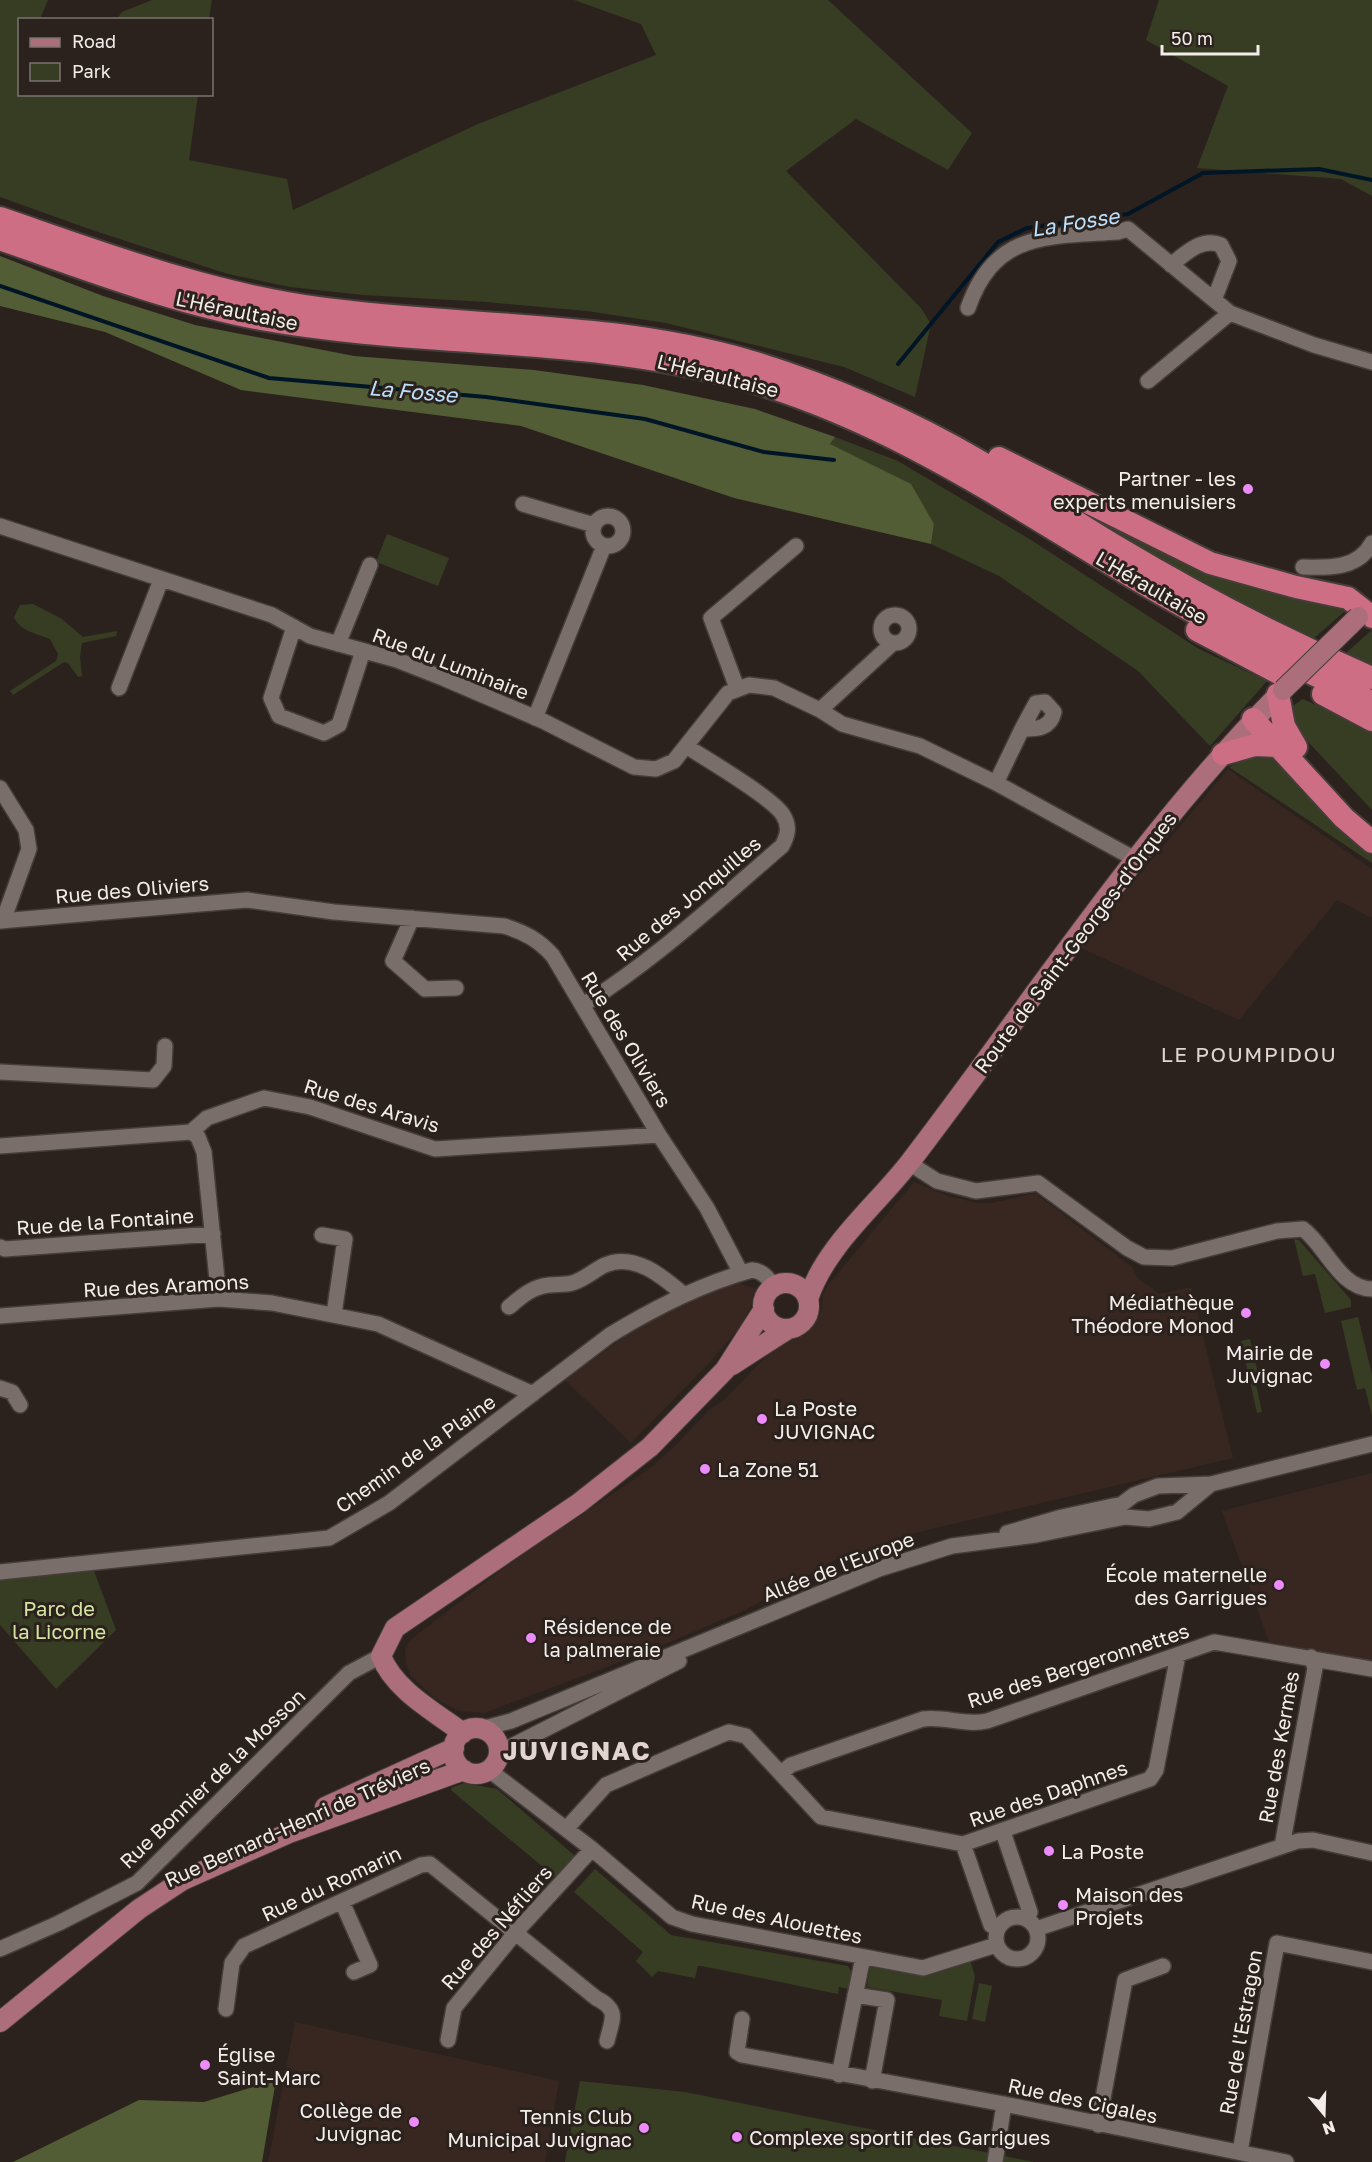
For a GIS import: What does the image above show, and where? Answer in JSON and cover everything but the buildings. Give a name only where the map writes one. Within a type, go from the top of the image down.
[{"type":"highway","name":"L'Héraultaise","points":[[0,218],[174,278],[262,300],[398,317],[646,357],[742,379],[820,403],[884,432],[968,477],[1209,620],[1372,702]]},
{"type":"highway","name":"L'Héraultaise","points":[[0,239],[171,297],[260,318],[324,327],[646,338],[748,361],[818,384],[904,422],[976,459],[1118,547],[1219,605],[1310,651],[1372,678]]},
{"type":"highway","points":[[497,332],[558,324],[648,331],[751,352],[822,376],[925,422],[1210,563],[1296,587],[1348,597],[1367,613]]},
{"type":"highway","points":[[497,332],[665,368],[788,405],[892,446],[1017,516],[1180,621],[1245,658],[1372,720]]},
{"type":"highway","points":[[1280,692],[1287,746],[1354,828],[1372,842]]},
{"type":"highway","points":[[1257,715],[1372,827]]},
{"type":"highway","points":[[1223,754],[1255,745],[1287,746]]},
{"type":"main road","name":"Route de Saint-Georges-d'Orques","points":[[808,1299],[820,1267],[909,1163],[1133,858],[1257,715],[1367,613]]},
{"type":"main road","name":"Route de Saint-Georges-d'Orques","points":[[782,1285],[820,1267]]},
{"type":"main road","points":[[466,1737],[456,1761],[464,1770],[476,1774],[493,1765],[499,1751],[494,1737],[466,1737],[394,1680],[381,1656],[395,1628],[618,1474],[664,1434],[725,1370],[764,1309],[765,1298],[782,1285],[801,1289],[808,1299],[808,1314],[804,1321],[725,1370]]},
{"type":"main road","points":[[764,1309],[771,1323],[788,1329]]},
{"type":"main road","name":"Rue Bernard-Henri de Tréviers","points":[[0,2010],[153,1887],[466,1737]]},
{"type":"main road","name":"Rue Bernard-Henri de Tréviers","points":[[0,2022],[139,1910],[183,1880],[289,1833],[464,1770]]},
{"type":"street","points":[[968,308],[974,291],[987,269],[1001,255],[1032,239],[1118,232],[1128,229],[1230,313],[1314,345],[1372,362]]},
{"type":"street","points":[[1171,265],[1203,243],[1211,241],[1221,245],[1229,261],[1214,300]]},
{"type":"street","points":[[1148,381],[1230,313]]},
{"type":"street","points":[[523,504],[594,525]]},
{"type":"street","points":[[594,525],[606,517],[620,523],[623,532],[619,542],[604,546]]},
{"type":"street","points":[[594,525],[596,540],[604,546]]},
{"type":"street","name":"Rue du Luminaire","points":[[0,526],[272,615],[294,627],[338,644],[397,660],[535,718],[634,767],[656,769],[674,761],[722,698],[737,688]]},
{"type":"street","points":[[1303,567],[1329,568],[1352,562],[1367,552],[1372,543]]},
{"type":"street","points":[[535,718],[604,546]]},
{"type":"street","points":[[796,546],[711,618],[737,688],[749,685],[774,688],[820,710],[842,724],[920,746],[996,783],[1133,858]]},
{"type":"street","points":[[338,644],[370,565]]},
{"type":"street","points":[[119,688],[161,580]]},
{"type":"street","points":[[294,627],[271,698],[279,716],[324,733],[339,724],[363,651]]},
{"type":"street","points":[[820,710],[893,642]]},
{"type":"street","points":[[996,783],[1022,729]]},
{"type":"street","name":"Rue des Jonquilles","points":[[583,1005],[622,980],[665,945],[782,846],[787,837],[788,826],[779,808],[686,746]]},
{"type":"street","points":[[0,788],[26,830],[29,849],[2,921]]},
{"type":"street","name":"Rue des Oliviers","points":[[2,921],[247,900],[334,912],[504,927],[533,938],[553,956],[659,1135],[707,1208],[741,1273]]},
{"type":"street","points":[[412,918],[393,961],[425,989],[456,988]]},
{"type":"street","points":[[0,1072],[153,1080],[164,1066],[165,1046]]},
{"type":"street","name":"Rue des Aravis","points":[[191,1132],[207,1118],[264,1098],[310,1107],[435,1149],[659,1135]]},
{"type":"street","points":[[0,1146],[191,1132]]},
{"type":"street","name":"Rue de la Fontaine","points":[[191,1132],[198,1137],[204,1152],[219,1299]]},
{"type":"street","points":[[909,1163],[938,1181],[976,1191],[1038,1183],[1127,1248],[1144,1257],[1172,1258],[1277,1231],[1303,1229],[1347,1279],[1356,1286],[1372,1289]]},
{"type":"street","name":"Rue de la Fontaine","points":[[0,1247],[5,1249],[213,1234]]},
{"type":"street","points":[[322,1235],[345,1239],[334,1314]]},
{"type":"street","points":[[509,1306],[528,1291],[546,1285],[573,1283],[607,1264],[623,1262],[639,1264],[659,1274],[683,1294]]},
{"type":"street","points":[[741,1273],[759,1271],[782,1285]]},
{"type":"street","name":"Chemin de la Plaine","points":[[0,1572],[329,1538],[389,1503],[610,1335],[683,1294],[741,1273]]},
{"type":"street","name":"Rue des Aramons","points":[[0,1316],[219,1299],[272,1303],[378,1324],[533,1394]]},
{"type":"street","points":[[0,1388],[12,1392],[20,1405]]},
{"type":"street","name":"Allée de l'Europe","points":[[987,1540],[1031,1525],[1122,1504],[1134,1495],[1158,1486],[1211,1484],[1372,1444]]},
{"type":"street","name":"Allée de l'Europe","points":[[466,1737],[511,1721],[676,1651],[707,1642],[869,1572],[952,1546],[1036,1535],[1125,1516],[1149,1519],[1177,1512],[1211,1484]]},
{"type":"street","points":[[1181,1486],[1187,1498],[1186,1504]]},
{"type":"street","points":[[1130,1500],[1135,1517]]},
{"type":"street","name":"Rue des Bergeronnettes","points":[[781,1773],[791,1765],[923,1719],[938,1718],[966,1724],[987,1721],[1214,1642],[1223,1641],[1372,1669]]},
{"type":"street","name":"Allée de l'Europe","points":[[493,1765],[508,1748],[680,1660],[707,1642]]},
{"type":"street","name":"Rue des Daphnes","points":[[781,1773],[821,1817],[963,1844],[1145,1782],[1154,1775],[1178,1654]]},
{"type":"street","name":"Rue Bonnier de la Mosson","points":[[0,1949],[59,1923],[137,1883],[349,1673],[381,1656]]},
{"type":"street","name":"Rue des Kermès","points":[[1282,1846],[1315,1668],[1311,1657]]},
{"type":"street","points":[[566,1829],[606,1785],[729,1732],[746,1736],[781,1773]]},
{"type":"street","name":"Rue des Alouettes","points":[[493,1765],[672,1917],[692,1924],[923,1968],[997,1937]]},
{"type":"street","points":[[963,1844],[997,1937],[999,1951],[1011,1959],[1025,1958],[1035,1950],[1038,1943],[1003,1832]]},
{"type":"street","points":[[997,1937],[1011,1918],[1031,1924],[1298,1841],[1313,1840],[1372,1853]]},
{"type":"street","name":"Rue des Néfliers","points":[[448,2040],[454,2008],[516,1932],[592,1849]]},
{"type":"street","name":"Rue du Romarin","points":[[226,2009],[232,1963],[244,1946],[421,1865],[430,1864],[516,1932]]},
{"type":"street","points":[[342,1902],[370,1965],[354,1972]]},
{"type":"street","points":[[516,1932],[612,2008],[607,2042]]},
{"type":"street","name":"Rue de l'Estragon","points":[[1240,2152],[1277,1944],[1372,1962]]},
{"type":"street","points":[[839,2075],[863,1957]]},
{"type":"street","points":[[1098,2125],[1125,1980],[1163,1966]]},
{"type":"street","points":[[855,1995],[887,2000],[872,2081]]},
{"type":"street","name":"Rue des Cigales","points":[[742,2019],[736,2046],[737,2052],[742,2055],[839,2075],[1004,2104],[1286,2162]]},
{"type":"street","points":[[995,2162],[1004,2104]]},
{"type":"shaded area","points":[[1228,769],[1372,869],[1372,918],[1337,900],[1239,1020],[1079,947]]},
{"type":"shaded area","points":[[914,1182],[948,1196],[978,1203],[992,1203],[1035,1193],[1132,1267],[1138,1278],[1159,1294],[1191,1287],[1233,1458],[906,1535],[837,1559],[745,1610],[649,1651],[484,1713],[459,1711],[434,1698],[411,1676],[406,1664],[405,1651],[409,1641],[513,1561],[648,1470],[676,1445],[709,1410],[723,1401],[776,1346],[811,1329],[821,1312],[823,1294],[828,1285]]},
{"type":"shaded area","points":[[737,1283],[758,1289],[743,1324],[710,1362],[631,1443],[565,1380],[638,1327],[690,1300]]},
{"type":"shaded area","points":[[1372,1473],[1372,1663],[1269,1642],[1222,1511]]},
{"type":"shaded area","name":"Collège de Juvignac","points":[[295,2022],[559,2081],[545,2162],[268,2162]]},
{"type":"green space","points":[[0,0],[48,0],[40,18],[18,18],[18,96],[198,96],[189,160],[287,179],[293,210],[478,124],[656,55],[641,24],[574,0],[828,0],[972,133],[948,170],[856,119],[786,171],[921,308],[931,324],[915,397],[844,367],[666,323],[587,311],[363,295],[290,287],[228,274],[95,231],[0,197]]},
{"type":"green space","points":[[152,0],[212,0],[209,18],[118,18],[122,12]]},
{"type":"green space","points":[[1159,0],[1372,0],[1372,196],[1341,179],[1197,168],[1228,86],[1146,40]]},
{"type":"green space","points":[[0,256],[103,296],[195,325],[354,356],[534,370],[643,385],[755,409],[835,437],[830,444],[911,484],[934,524],[931,544],[734,498],[521,426],[241,390],[105,332],[0,306]]},
{"type":"green space","points":[[835,437],[898,461],[1031,540],[1199,649],[1267,681],[1210,746],[1138,671],[999,576],[931,544],[934,524],[830,444]]},
{"type":"green space","points":[[1066,503],[1345,611],[1313,639],[1227,597]]},
{"type":"green space","points":[[387,534],[449,558],[438,586],[376,562]]},
{"type":"green space","points":[[33,604],[62,619],[83,637],[117,631],[116,636],[82,643],[80,657],[82,676],[78,677],[68,663],[64,662],[13,695],[10,691],[56,661],[58,654],[50,639],[24,629],[16,622],[14,617],[20,605]]},
{"type":"green space","points":[[1372,630],[1372,666],[1346,653]]},
{"type":"green space","points":[[1303,699],[1372,731],[1372,810],[1296,729],[1292,713],[1293,706]]},
{"type":"green space","points":[[1255,755],[1278,758],[1372,850],[1372,863],[1229,767]]},
{"type":"green space","points":[[1294,1239],[1299,1240],[1351,1300],[1351,1307],[1325,1313],[1315,1274],[1303,1276]]},
{"type":"green space","points":[[1358,1317],[1372,1375],[1372,1416],[1365,1388],[1357,1390],[1341,1321]]},
{"type":"green space","points":[[1250,1339],[1258,1374],[1254,1375],[1262,1412],[1257,1413],[1241,1341]]},
{"type":"green space","name":"Parc de la Licorne","points":[[94,1571],[116,1630],[56,1689],[0,1625],[0,1577]]},
{"type":"green space","points":[[464,1783],[497,1789],[575,1856],[555,1877],[452,1791],[451,1788]]},
{"type":"green space","points":[[595,1869],[671,1935],[848,1966],[852,1973],[849,1989],[839,1987],[838,1994],[702,1966],[698,1966],[695,1978],[658,1971],[652,1977],[636,1961],[643,1952],[574,1892]]},
{"type":"green space","points":[[970,1960],[975,1976],[967,2021],[939,2016],[942,2000],[867,1987],[870,1967],[916,1975]]},
{"type":"green space","points":[[979,1983],[992,1986],[985,2022],[972,2019]]},
{"type":"green space","points":[[276,2080],[262,2162],[13,2162],[139,2100],[204,2102]]},
{"type":"green space","name":"Complexe sportif des Garrigues","points":[[580,2081],[685,2092],[1034,2162],[565,2162]]},
{"type":"waterway","name":"La Fosse","points":[[898,364],[998,242],[1027,228],[1128,214],[1203,173],[1319,169],[1372,180]]},
{"type":"waterway","name":"La Fosse","points":[[0,286],[269,378],[486,397],[645,419],[764,452],[834,460]]},
{"type":"place","name":"Partner - les experts menuisiers","points":[[1248,489]]},
{"type":"place","name":"Médiathèque Théodore Monod","points":[[1246,1313]]},
{"type":"place","name":"Mairie de Juvignac","points":[[1325,1364]]},
{"type":"place","name":"La Poste JUVIGNAC","points":[[762,1419]]},
{"type":"place","name":"La Zone 51","points":[[705,1469]]},
{"type":"place","name":"École maternelle des Garrigues","points":[[1279,1585]]},
{"type":"place","name":"Résidence de la palmeraie","points":[[531,1638]]},
{"type":"place","name":"La Poste","points":[[1049,1851]]},
{"type":"place","name":"Maison des Projets","points":[[1063,1905]]},
{"type":"place","name":"Église Saint-Marc","points":[[205,2065]]},
{"type":"place","name":"Collège de Juvignac","points":[[414,2122]]},
{"type":"place","name":"Tennis Club Municipal Juvignac","points":[[644,2128]]},
{"type":"place","name":"Complexe sportif des Garrigues","points":[[737,2137]]},
{"type":"district","name":"LE POUMPIDOU","points":[[1249,1054]]},
{"type":"district","name":"JUVIGNAC","points":[[577,1750]]}]
